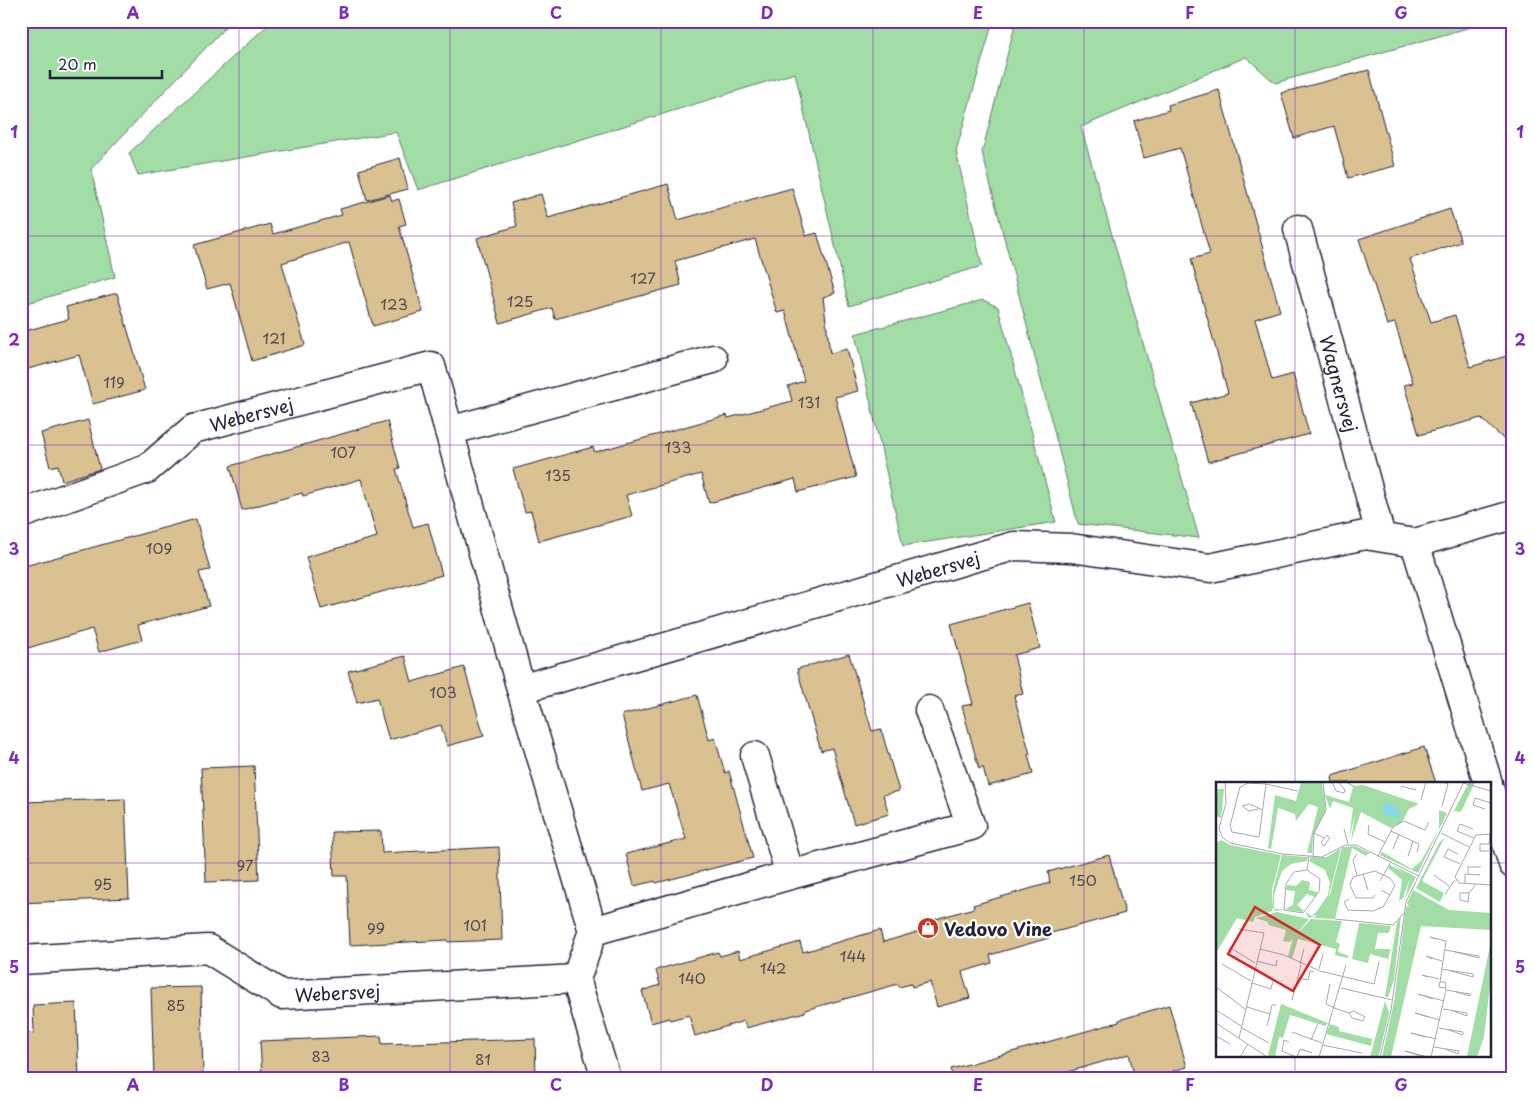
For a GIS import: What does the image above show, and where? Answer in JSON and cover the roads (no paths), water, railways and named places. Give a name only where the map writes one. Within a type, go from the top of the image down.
[{"type":"street","name":"Wagnersvej","points":[[1298,229],[1373,536]]},
{"type":"street","points":[[449,431],[713,359]]},
{"type":"street","name":"Webersvej","points":[[21,514],[147,469],[193,429],[431,366],[521,689],[594,931]]},
{"type":"street","points":[[1373,536],[1415,543],[1513,515]]},
{"type":"street","name":"Webersvej","points":[[521,689],[1014,546],[1071,548],[1210,568],[1373,536]]},
{"type":"street","points":[[1415,543],[1496,793],[1513,864]]},
{"type":"street","points":[[606,1078],[576,979],[594,931],[790,874],[971,826],[929,710]]},
{"type":"street","points":[[756,756],[790,874]]},
{"type":"street","name":"Webersvej","points":[[21,960],[208,949],[282,995],[576,979]]},
{"type":"place","name":"Vedovo Vine","points":[[928,928]]}]
